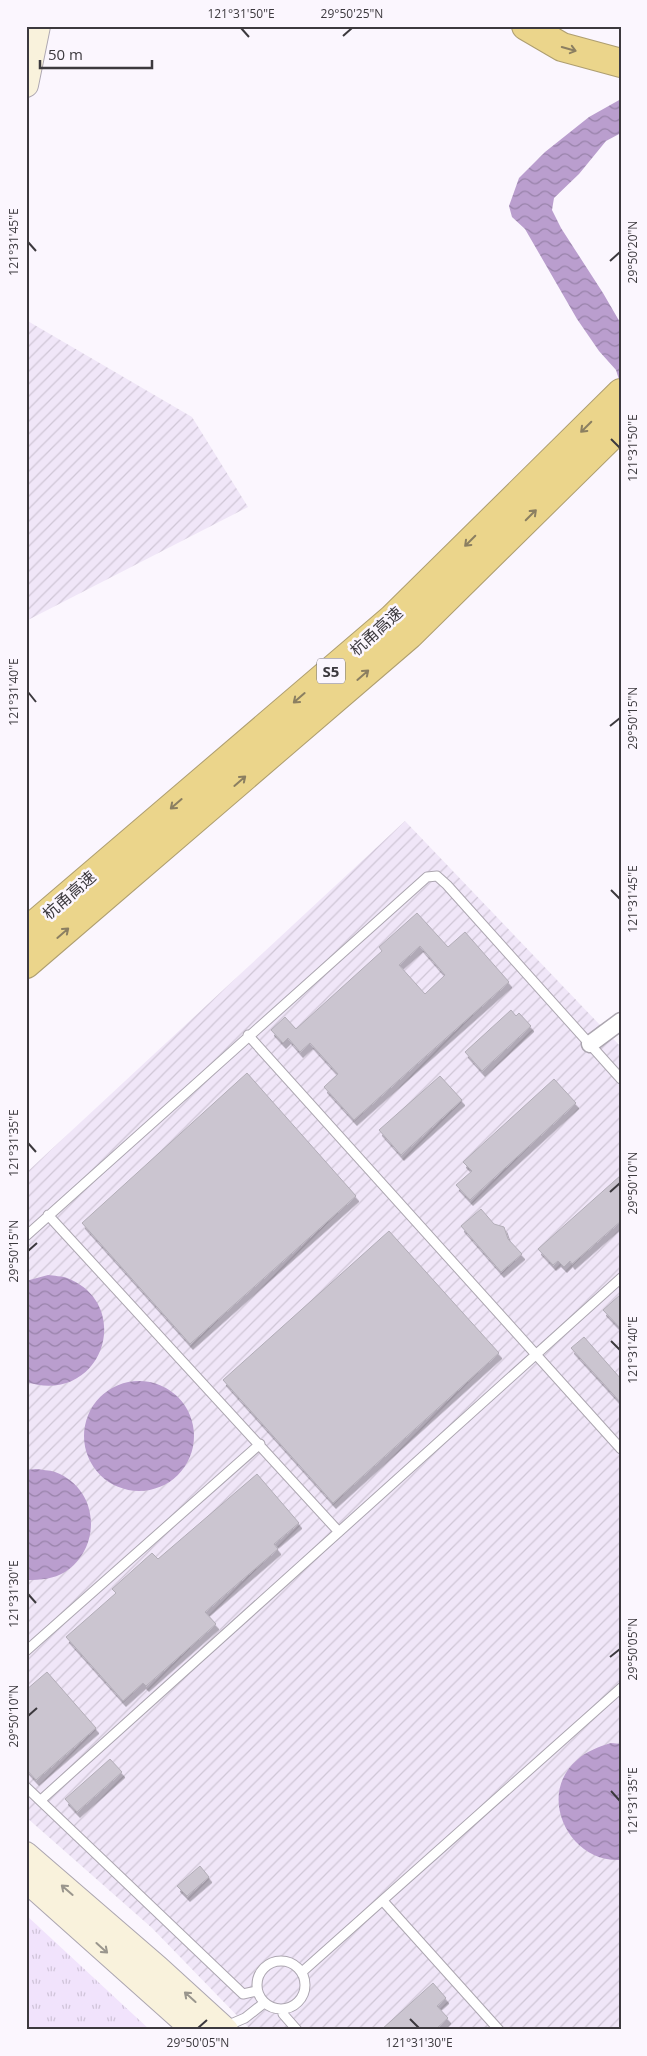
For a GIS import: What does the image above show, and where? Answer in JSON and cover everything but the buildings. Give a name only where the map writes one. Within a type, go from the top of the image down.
[{"type":"highway","points":[[526,26],[562,47],[621,63]]},
{"type":"highway","name":"杭甬高速","points":[[26,932],[392,619],[621,393]]},
{"type":"highway","name":"杭甬高速","points":[[26,964],[409,636],[621,426]]},
{"type":"main road","points":[[26,85],[38,26]]},
{"type":"main road","points":[[26,1854],[158,1968],[224,2029]]},
{"type":"main road","points":[[26,1880],[194,2030]]},
{"type":"street","points":[[590,1044],[621,1021]]},
{"type":"lane","points":[[26,1236],[248,1035],[427,877],[437,876],[621,1079]]},
{"type":"lane","points":[[248,1035],[621,1449]]},
{"type":"lane","points":[[48,1215],[339,1532]]},
{"type":"lane","points":[[41,1800],[621,1278]]},
{"type":"lane","points":[[26,1637],[30,1648],[260,1444]]},
{"type":"lane","points":[[302,1972],[621,1688]]},
{"type":"lane","points":[[26,1787],[243,1994],[257,1991]]},
{"type":"lane","points":[[383,1901],[499,2030]]},
{"type":"lane","points":[[287,1961],[302,1972],[305,1986],[303,1994],[299,2001],[282,2010],[264,2002],[257,1991],[259,1974],[270,1963],[287,1961]]},
{"type":"lane","points":[[224,2029],[245,2018],[264,2002]]},
{"type":"lane","points":[[282,2010],[283,2014],[297,2030]]},
{"type":"shaded area","points":[[26,320],[192,417],[248,507],[26,621]]},
{"type":"shaded area","points":[[405,821],[621,1047],[621,2030],[251,2030],[152,1928],[26,1817],[26,1173]]},
{"type":"green space","points":[[26,1915],[150,2030],[26,2030]]},
{"type":"water","points":[[621,99],[621,133],[606,141],[579,174],[554,198],[552,210],[561,228],[621,324],[621,386],[616,370],[599,351],[577,319],[525,229],[512,217],[509,206],[519,178],[545,152],[589,117]]},
{"type":"water","points":[[48,1275],[67,1278],[88,1291],[100,1309],[104,1329],[101,1349],[91,1366],[74,1380],[53,1385],[26,1382],[26,1281]]},
{"type":"water","points":[[139,1381],[160,1385],[178,1397],[190,1415],[194,1436],[190,1457],[178,1475],[160,1487],[139,1491],[118,1487],[100,1475],[88,1457],[84,1436],[88,1415],[100,1397],[118,1385]]},
{"type":"water","points":[[36,1469],[55,1472],[70,1480],[80,1491],[88,1504],[91,1519],[90,1534],[86,1548],[77,1561],[65,1572],[52,1578],[28,1580],[26,1470]]},
{"type":"water","points":[[611,1743],[621,1744],[621,1860],[602,1858],[586,1851],[573,1839],[564,1824],[559,1808],[559,1791],[565,1774],[585,1754]]}]
